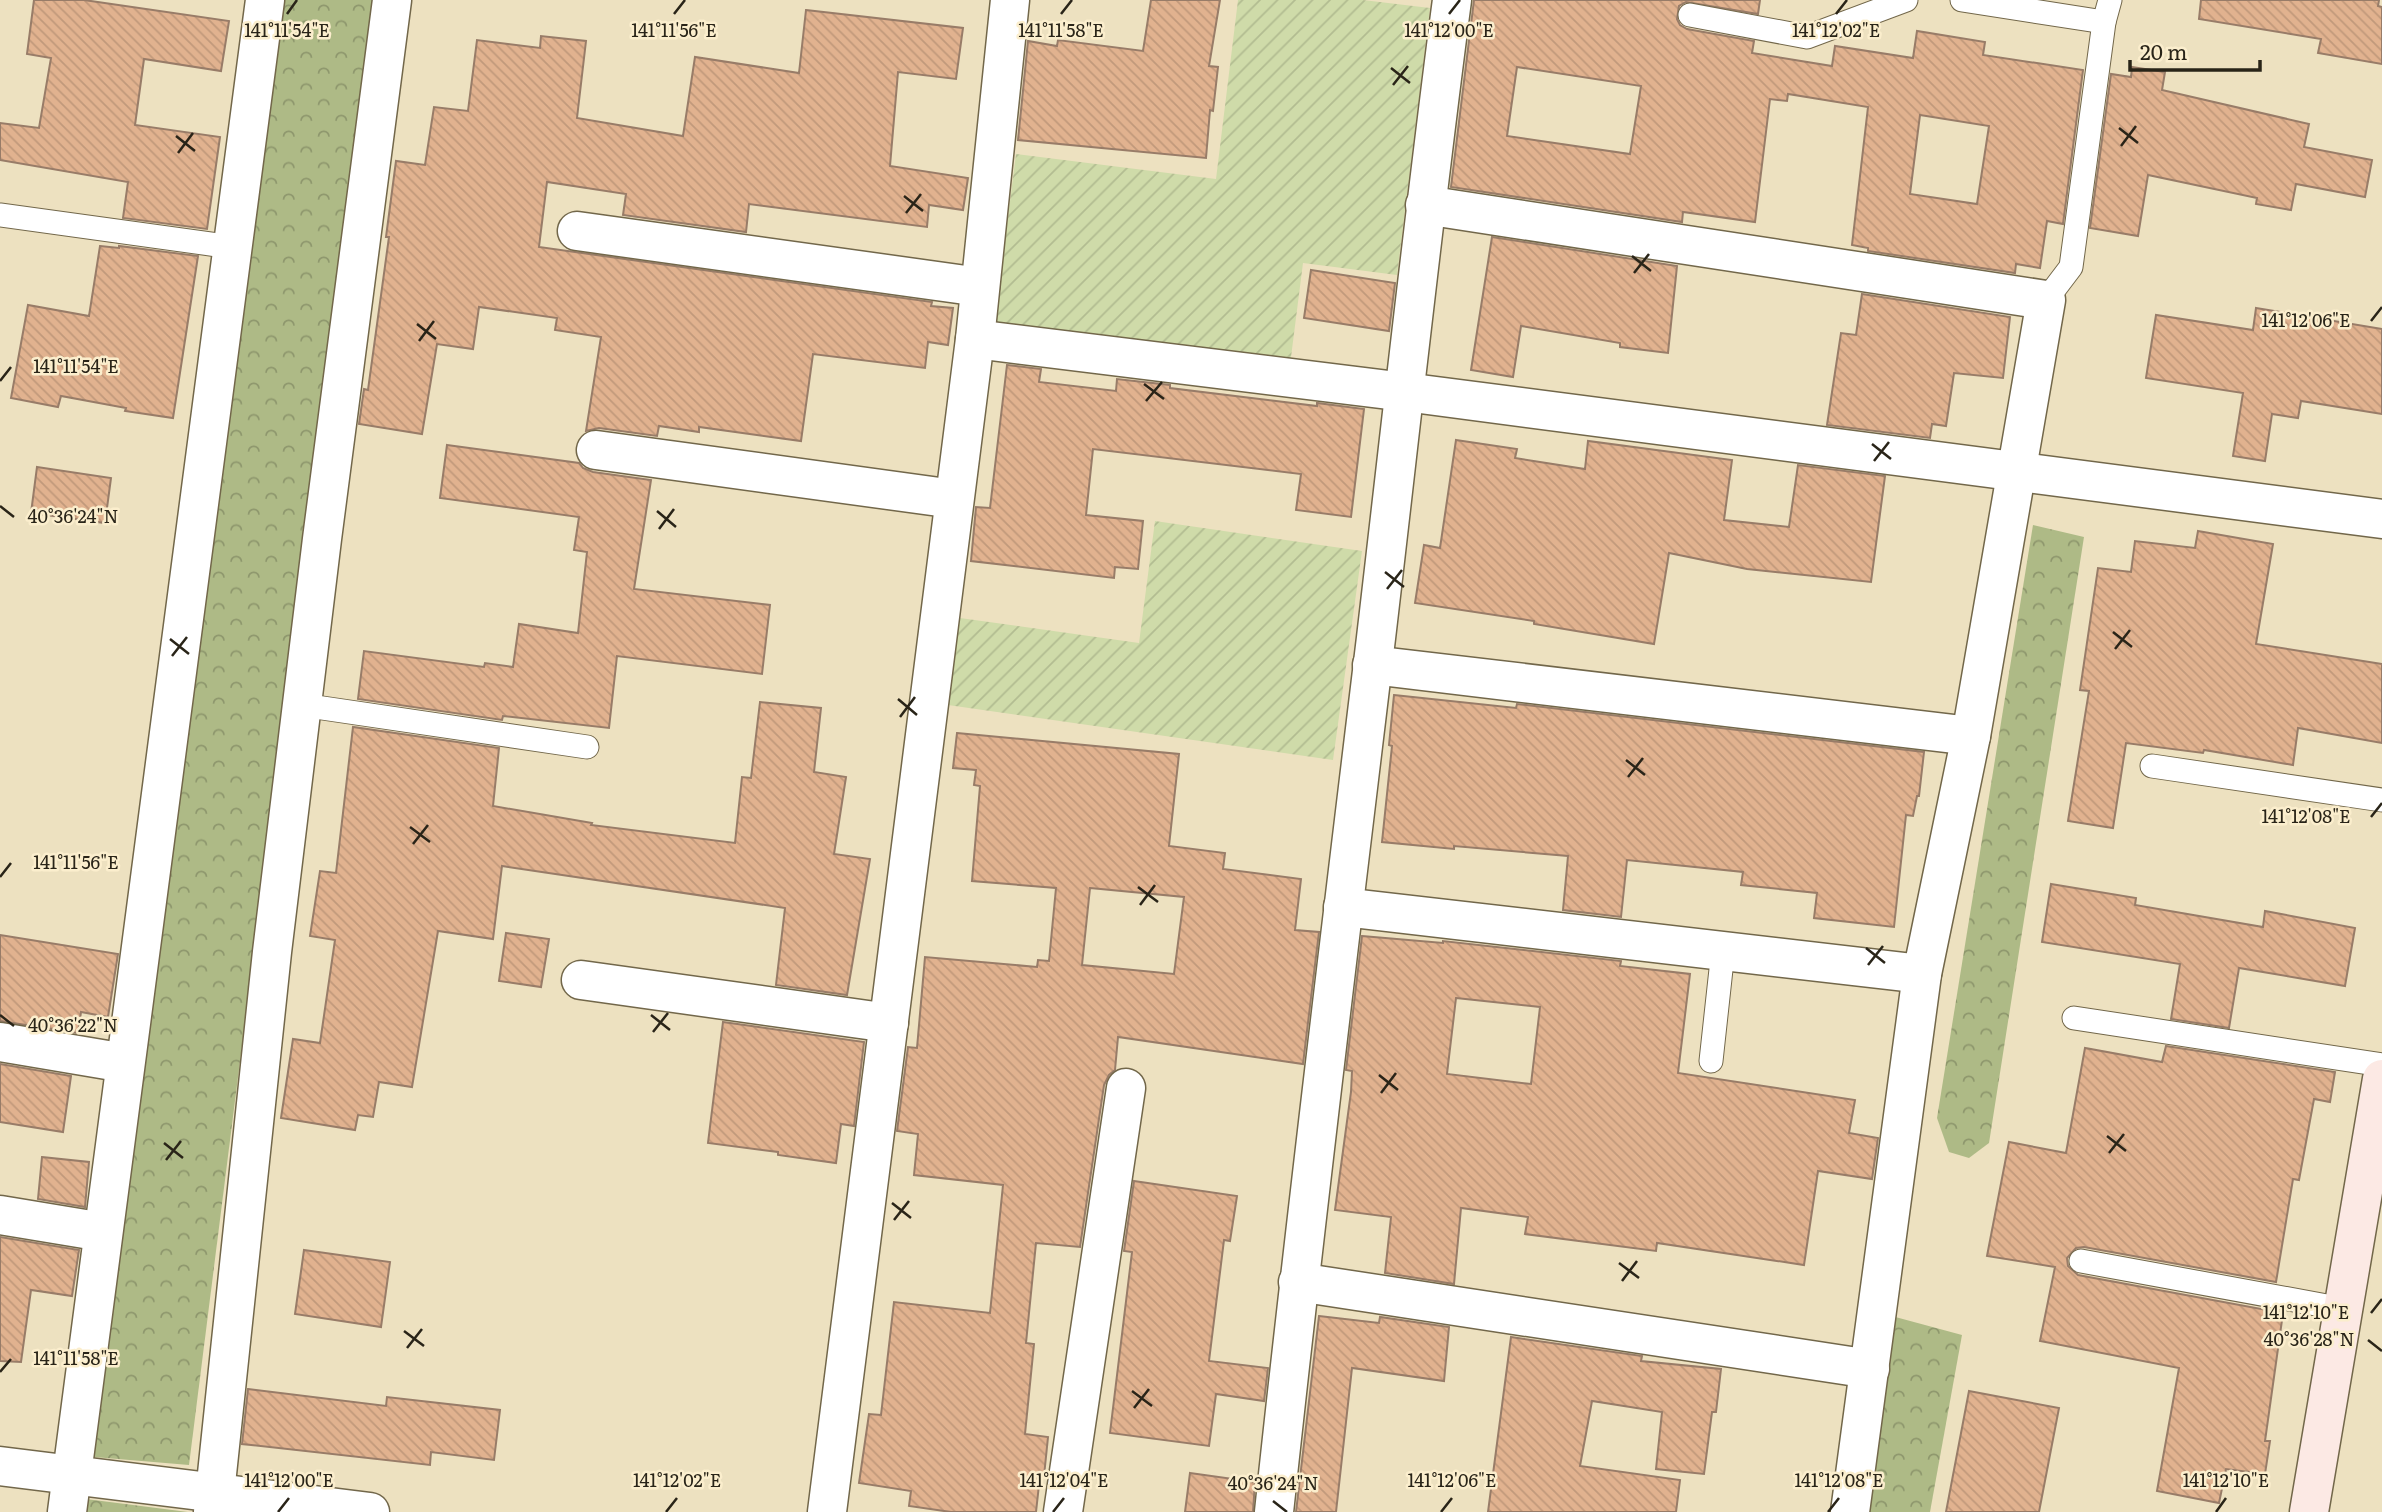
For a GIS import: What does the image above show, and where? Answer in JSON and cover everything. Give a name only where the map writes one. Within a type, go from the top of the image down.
[{"type":"street","points":[[67,1512],[265,0]]},
{"type":"street","points":[[215,1502],[271,966],[392,0]]},
{"type":"street","points":[[827,1512],[975,339],[1010,0]]},
{"type":"street","points":[[1274,1512],[1298,1282],[1425,205],[1452,0]]},
{"type":"street","points":[[1425,205],[2046,300],[1971,736],[1922,974],[1850,1512]]},
{"type":"street","points":[[577,231],[980,287]]},
{"type":"street","points":[[975,339],[2382,519]]},
{"type":"street","points":[[596,450],[954,499]]},
{"type":"street","points":[[1372,665],[1971,736]]},
{"type":"street","points":[[1343,907],[1922,974]]},
{"type":"street","points":[[581,980],[889,1023]]},
{"type":"street","points":[[0,1042],[125,1063]]},
{"type":"street","points":[[2309,1512],[2382,1079]]},
{"type":"street","points":[[1063,1512],[1126,1088]]},
{"type":"street","points":[[0,1215],[103,1232]]},
{"type":"street","points":[[1298,1282],[1870,1369]]},
{"type":"street","points":[[0,1466],[71,1474],[215,1502],[370,1512]]},
{"type":"lane","points":[[1690,15],[1807,37],[1906,0]]},
{"type":"lane","points":[[1962,0],[2107,11],[2071,267],[2046,300]]},
{"type":"lane","points":[[0,215],[232,247]]},
{"type":"lane","points":[[302,705],[587,747]]},
{"type":"lane","points":[[2152,766],[2382,800]]},
{"type":"lane","points":[[1711,1061],[1723,951]]},
{"type":"lane","points":[[2074,1018],[2382,1065]]},
{"type":"lane","points":[[2081,1261],[2343,1309]]},
{"type":"green space","points":[[285,0],[374,0],[189,1465],[94,1457]]},
{"type":"green space","points":[[1238,0],[1363,0],[1430,8],[1397,275],[1303,263],[1290,365],[994,328],[1016,154],[1216,179]]},
{"type":"green space","points":[[1155,521],[1362,551],[1333,760],[948,705],[960,618],[1139,643]]},
{"type":"green space","points":[[2033,525],[2084,537],[1989,1143],[1969,1158],[1949,1152],[1937,1118]]},
{"type":"green space","points":[[1888,1315],[1962,1335],[1930,1512],[1862,1512]]},
{"type":"green space","points":[[86,1499],[188,1512],[86,1512]]},
{"type":"building","points":[[34,0],[84,0],[229,21],[221,71],[144,59],[135,125],[220,137],[207,229],[123,218],[128,182],[0,160],[0,123],[39,128],[51,58],[27,54]]},
{"type":"building","points":[[1151,0],[1220,0],[1209,66],[1218,67],[1213,111],[1210,110],[1206,158],[1018,140],[1028,41],[1057,46],[1058,40],[1143,51]]},
{"type":"building","points":[[1474,0],[1760,0],[1758,14],[1686,2],[1679,6],[1677,19],[1680,25],[1687,29],[1754,41],[1752,53],[1832,66],[1835,46],[1913,58],[1917,31],[1985,42],[1983,55],[2083,70],[2063,224],[2047,221],[2040,268],[2016,264],[2015,273],[1868,251],[1868,248],[1852,245],[1868,107],[1788,94],[1787,101],[1770,99],[1755,222],[1683,212],[1682,222],[1451,187]],"holes":[[[1517,67],[1641,86],[1630,154],[1507,136]],[[1920,115],[1989,126],[1977,204],[1910,194]]]},
{"type":"building","points":[[2201,0],[2379,0],[2378,6],[2382,7],[2382,64],[2318,53],[2321,39],[2199,19]]},
{"type":"building","points":[[806,10],[963,28],[956,79],[898,72],[890,166],[968,178],[963,210],[929,205],[927,227],[749,204],[746,232],[623,215],[626,194],[547,182],[539,247],[932,302],[931,306],[953,308],[948,345],[928,342],[925,368],[813,354],[801,441],[699,427],[699,432],[659,426],[657,436],[599,428],[586,431],[601,337],[555,330],[557,318],[479,307],[473,349],[437,344],[422,434],[359,424],[364,389],[368,390],[389,237],[386,237],[396,161],[425,165],[434,107],[468,111],[477,40],[540,48],[541,36],[586,41],[577,118],[683,136],[695,57],[799,73]]},
{"type":"building","points":[[2132,67],[2165,72],[2162,90],[2309,124],[2304,147],[2372,160],[2365,197],[2296,184],[2291,210],[2256,204],[2257,198],[2148,175],[2138,236],[2090,228],[2111,74],[2131,77]]},
{"type":"building","points":[[1492,237],[1677,266],[1668,353],[1620,347],[1620,343],[1521,326],[1513,377],[1471,370]]},
{"type":"building","points":[[100,246],[198,256],[173,418],[125,411],[126,408],[61,396],[58,407],[11,398],[28,305],[89,316]]},
{"type":"building","points":[[1311,270],[1395,283],[1389,331],[1304,318]]},
{"type":"building","points":[[1862,294],[2010,317],[2003,378],[1954,373],[1946,426],[1932,424],[1930,438],[1827,425],[1841,333],[1856,335]]},
{"type":"building","points":[[2256,308],[2382,329],[2382,414],[2301,401],[2298,418],[2272,414],[2265,461],[2233,456],[2243,393],[2146,378],[2156,315],[2253,330]]},
{"type":"building","points":[[1007,365],[1041,369],[1039,382],[1116,391],[1117,379],[1317,406],[1317,403],[1364,409],[1351,517],[1296,510],[1301,474],[1093,449],[1086,515],[1143,521],[1138,569],[1115,567],[1114,578],[971,561],[976,507],[990,508]]},
{"type":"building","points":[[1456,440],[1517,449],[1515,458],[1585,469],[1588,441],[1732,460],[1724,520],[1789,527],[1798,465],[1885,476],[1871,582],[1747,569],[1669,553],[1654,644],[1534,624],[1534,621],[1415,603],[1424,545],[1440,548]]},
{"type":"building","points":[[447,445],[579,463],[593,472],[651,480],[634,589],[770,605],[762,674],[617,656],[609,728],[503,716],[502,720],[358,699],[364,651],[484,667],[485,663],[513,667],[519,624],[578,633],[587,552],[574,550],[579,517],[440,498]]},
{"type":"building","points":[[37,467],[111,478],[105,523],[31,513]]},
{"type":"building","points":[[2198,531],[2273,544],[2256,644],[2382,664],[2382,743],[2298,728],[2293,765],[2204,750],[2203,753],[2126,743],[2113,828],[2068,821],[2089,691],[2080,690],[2098,568],[2131,572],[2135,541],[2195,548]]},
{"type":"building","points":[[1394,695],[1516,708],[1517,704],[1924,752],[1919,796],[1913,816],[1906,815],[1894,927],[1814,918],[1817,893],[1741,885],[1743,872],[1627,860],[1621,917],[1563,910],[1568,856],[1382,842],[1392,746],[1389,745]]},
{"type":"building","points":[[760,702],[821,708],[814,772],[846,777],[834,854],[870,859],[847,995],[776,985],[785,908],[502,866],[493,939],[438,931],[412,1087],[379,1082],[373,1117],[358,1115],[355,1130],[281,1118],[293,1039],[320,1043],[335,940],[310,936],[320,871],[336,873],[353,727],[499,748],[493,806],[592,823],[591,825],[735,843],[742,777],[751,778]]},
{"type":"building","points":[[957,733],[1179,754],[1169,846],[1225,853],[1223,869],[1301,879],[1295,930],[1319,932],[1303,1064],[1118,1037],[1115,1070],[1104,1085],[1080,1247],[1036,1243],[1026,1343],[1034,1344],[1025,1434],[1048,1437],[1044,1476],[1040,1476],[1036,1512],[951,1512],[909,1506],[911,1491],[859,1483],[869,1414],[881,1415],[894,1302],[990,1313],[1003,1185],[914,1175],[918,1134],[897,1131],[908,1047],[917,1048],[925,957],[1037,967],[1038,960],[1049,961],[1056,888],[972,881],[980,786],[974,785],[976,770],[953,768]],"holes":[[[1090,888],[1184,897],[1174,974],[1082,965]]]},
{"type":"building","points":[[2051,884],[2136,898],[2135,905],[2263,927],[2265,911],[2355,928],[2345,986],[2239,968],[2229,1028],[2171,1019],[2180,964],[2042,942]]},
{"type":"building","points":[[506,933],[549,939],[541,987],[499,981]]},
{"type":"building","points":[[0,935],[118,954],[108,1017],[81,1012],[78,1033],[0,1021]]},
{"type":"building","points":[[1362,936],[1443,941],[1621,961],[1620,966],[1690,974],[1678,1073],[1855,1100],[1849,1133],[1878,1138],[1872,1179],[1818,1171],[1804,1265],[1657,1243],[1656,1251],[1525,1234],[1528,1217],[1461,1208],[1454,1284],[1385,1273],[1391,1217],[1335,1210],[1351,1092],[1352,1071],[1346,1070]],"holes":[[[1456,998],[1540,1007],[1531,1084],[1447,1074]]]},
{"type":"building","points":[[723,1022],[864,1042],[854,1126],[841,1124],[836,1163],[708,1143]]},
{"type":"building","points":[[2166,1046],[2335,1072],[2330,1102],[2314,1099],[2299,1180],[2293,1179],[2276,1282],[2084,1247],[2076,1248],[2067,1258],[2068,1266],[2078,1275],[2283,1313],[2265,1441],[2270,1441],[2265,1474],[2226,1469],[2219,1503],[2157,1491],[2179,1368],[2040,1341],[2055,1267],[1987,1256],[2009,1142],[2066,1153],[2085,1048],[2162,1062]]},
{"type":"building","points":[[0,1064],[71,1076],[63,1132],[0,1122]]},
{"type":"building","points":[[42,1157],[89,1162],[85,1207],[38,1199]]},
{"type":"building","points":[[1134,1181],[1237,1196],[1230,1241],[1224,1240],[1209,1361],[1268,1368],[1264,1401],[1216,1394],[1209,1446],[1110,1433],[1132,1252],[1124,1251]]},
{"type":"building","points":[[0,1237],[79,1250],[72,1296],[31,1290],[21,1362],[0,1361]]},
{"type":"building","points":[[304,1250],[390,1262],[381,1327],[295,1314]]},
{"type":"building","points":[[1319,1316],[1379,1323],[1380,1317],[1449,1327],[1444,1381],[1352,1368],[1336,1512],[1296,1512]]},
{"type":"building","points":[[1511,1337],[1642,1356],[1641,1361],[1721,1369],[1704,1474],[1656,1469],[1662,1412],[1592,1401],[1580,1466],[1680,1480],[1676,1512],[1488,1512]]},
{"type":"building","points":[[248,1389],[386,1406],[387,1397],[500,1410],[494,1460],[431,1452],[430,1465],[242,1444]]},
{"type":"building","points":[[1969,1391],[2059,1408],[2039,1512],[1946,1512]]},
{"type":"building","points":[[1190,1473],[1255,1482],[1253,1512],[1185,1512]]}]
